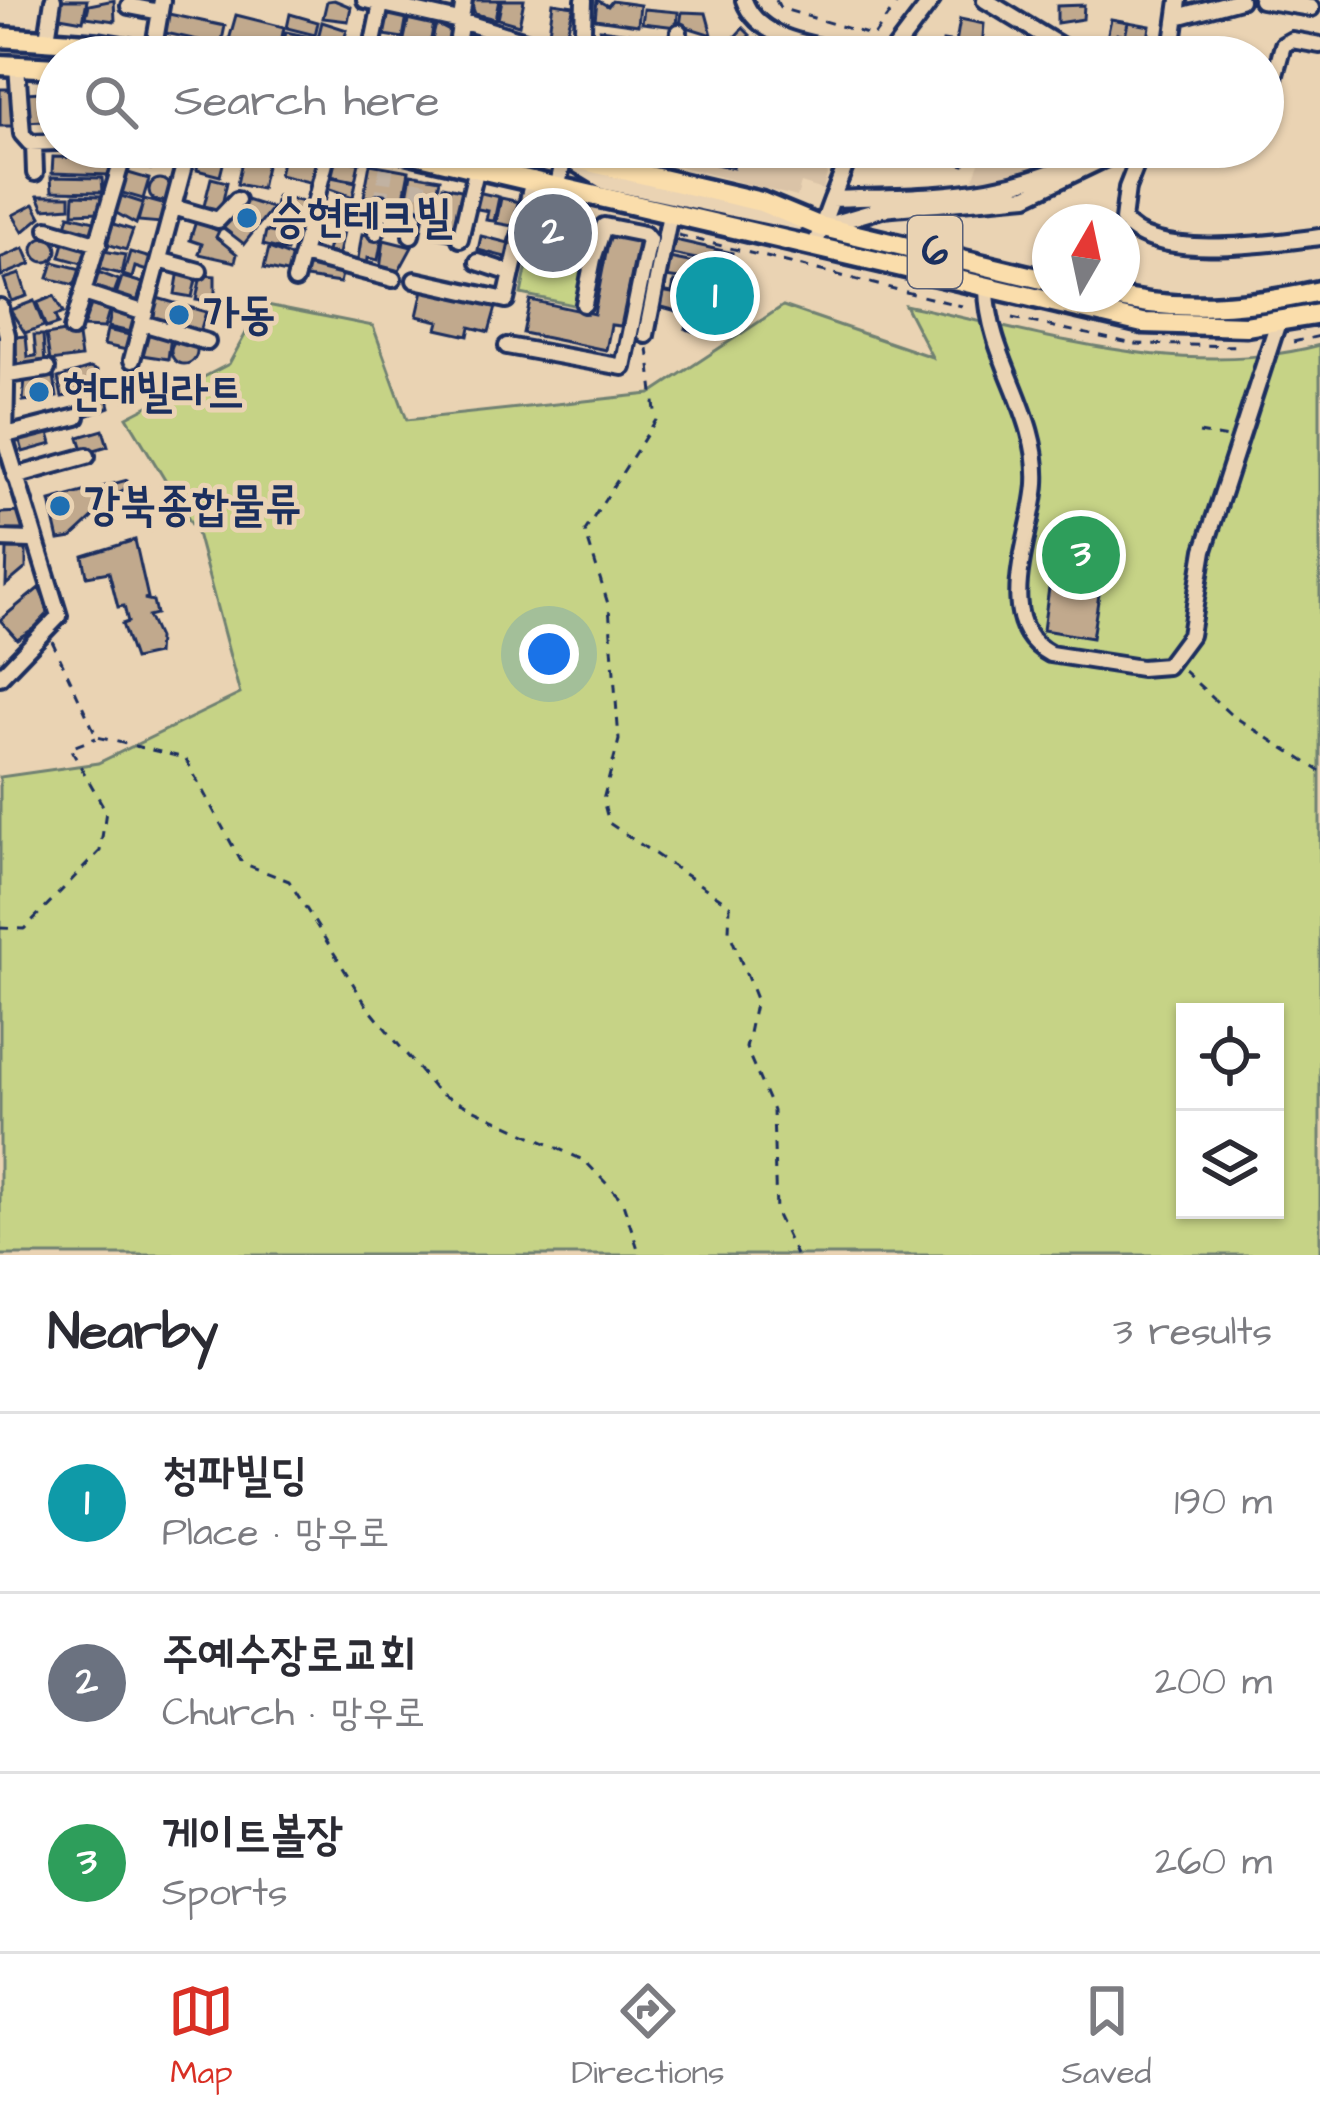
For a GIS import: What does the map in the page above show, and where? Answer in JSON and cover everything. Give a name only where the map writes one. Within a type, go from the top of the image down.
[{"type":"main road","points":[[0,38],[36,39]]},
{"type":"main road","name":"6","points":[[482,168],[670,214],[817,236],[1032,278]]},
{"type":"main road","name":"6","points":[[628,168],[761,202],[817,236],[987,289],[1180,328],[1278,322],[1320,314]]},
{"type":"main road","points":[[1140,303],[1262,303],[1320,291]]},
{"type":"street","points":[[47,36],[53,0]]},
{"type":"street","points":[[365,0],[510,36]]},
{"type":"street","points":[[460,36],[464,0]]},
{"type":"street","points":[[581,36],[584,0]]},
{"type":"street","points":[[744,0],[750,18],[779,36]]},
{"type":"street","points":[[905,36],[932,0]]},
{"type":"street","points":[[985,0],[1044,36]]},
{"type":"street","points":[[1174,36],[1180,0]]},
{"type":"street","points":[[1177,17],[1240,0]]},
{"type":"street","points":[[1262,0],[1311,8]]},
{"type":"street","points":[[374,36],[381,4]]},
{"type":"street","points":[[129,6],[161,6],[162,36]]},
{"type":"street","points":[[678,36],[679,32]]},
{"type":"street","points":[[1284,44],[1292,40],[1320,44]]},
{"type":"street","points":[[8,65],[22,134],[34,142],[35,173]]},
{"type":"street","points":[[72,329],[120,168]]},
{"type":"street","points":[[132,360],[183,168]]},
{"type":"street","points":[[296,280],[324,168]]},
{"type":"street","points":[[460,239],[477,168]]},
{"type":"street","points":[[558,185],[562,168]]},
{"type":"street","points":[[578,168],[602,197]]},
{"type":"street","points":[[817,236],[844,168]]},
{"type":"street","points":[[832,199],[992,192],[1062,168]]},
{"type":"street","points":[[817,236],[882,209],[1027,196],[1086,168]]},
{"type":"street","points":[[1136,168],[1123,220],[1137,235],[1212,246],[1320,237]]},
{"type":"street","points":[[415,280],[506,300],[533,179]]},
{"type":"street","points":[[173,207],[218,220],[237,200]]},
{"type":"street","points":[[376,232],[381,203]]},
{"type":"street","points":[[646,335],[670,214]]},
{"type":"street","points":[[412,235],[414,216]]},
{"type":"street","points":[[507,346],[623,367],[648,237],[604,226],[584,304]]},
{"type":"street","points":[[48,230],[99,244]]},
{"type":"street","points":[[518,242],[593,259]]},
{"type":"street","points":[[302,254],[393,279]]},
{"type":"street","points":[[159,260],[199,271]]},
{"type":"street","points":[[478,262],[511,273]]},
{"type":"street","points":[[987,289],[994,338],[1029,420],[1034,449],[1036,483],[1018,602],[1022,622],[1050,654],[1141,668],[1176,660],[1190,635],[1204,550],[1278,322]]},
{"type":"street","points":[[84,293],[207,342]]},
{"type":"street","points":[[0,307],[8,375],[4,438],[58,616],[3,666]]},
{"type":"street","points":[[8,375],[47,369]]},
{"type":"street","points":[[4,438],[77,417]]},
{"type":"street","points":[[15,476],[87,456]]},
{"type":"street","points":[[0,539],[32,540]]},
{"type":"path","points":[[776,0],[780,8],[874,36],[899,0]]},
{"type":"path","points":[[679,235],[962,306]]},
{"type":"path","points":[[1012,318],[1134,344],[1242,346]]},
{"type":"path","points":[[646,335],[656,420],[585,531],[609,607],[619,740],[603,800],[609,823],[628,839],[730,905],[729,931],[756,999],[746,1048],[773,1112],[776,1213],[796,1255]]},
{"type":"path","points":[[1293,343],[1320,336]]},
{"type":"path","points":[[1199,433],[1242,440]]},
{"type":"path","points":[[47,628],[61,670],[97,737]]},
{"type":"path","points":[[1176,660],[1230,713],[1320,771]]},
{"type":"path","points":[[0,928],[24,929],[100,851],[106,811],[70,748],[97,737],[185,758],[242,863],[289,881],[367,1006],[437,1093],[585,1162],[622,1200],[640,1255]]},
{"type":"shaded area","points":[[686,168],[828,168],[823,190],[801,183],[797,197]]},
{"type":"shaded area","points":[[977,168],[1035,168],[1017,176],[973,179]]},
{"type":"green space","points":[[530,252],[586,264],[578,306],[521,294]]},
{"type":"green space","points":[[262,304],[373,326],[407,420],[650,394],[783,306],[932,357],[905,305],[1059,339],[1164,356],[1269,355],[1320,345],[1320,1255],[0,1255],[0,777],[98,763],[240,694],[197,533],[127,417],[229,364]]},
{"type":"building","points":[[55,0],[87,0],[83,21],[54,16]]},
{"type":"building","points":[[114,0],[115,21],[86,17],[89,5]]},
{"type":"building","points":[[470,0],[499,0],[495,19],[475,14]]},
{"type":"building","points":[[502,0],[524,0],[519,25],[498,19]]},
{"type":"building","points":[[597,0],[608,6],[612,1],[640,5],[638,25],[595,19]]},
{"type":"building","points":[[327,1],[351,7],[348,21],[323,18]]},
{"type":"building","points":[[553,3],[574,6],[566,35],[549,32]]},
{"type":"building","points":[[1084,5],[1083,19],[1057,23],[1057,6]]},
{"type":"building","points":[[644,9],[678,12],[677,27],[642,23]]},
{"type":"building","points":[[383,11],[407,15],[403,36],[384,35]]},
{"type":"building","points":[[682,12],[706,13],[712,35],[680,25]]},
{"type":"building","points":[[164,13],[225,26],[223,36],[161,32]]},
{"type":"building","points":[[290,14],[318,22],[315,35],[287,28]]},
{"type":"building","points":[[236,15],[284,27],[282,36],[230,36]]},
{"type":"building","points":[[409,16],[434,23],[432,36],[405,36]]},
{"type":"building","points":[[960,19],[984,24],[983,36],[957,36]]},
{"type":"building","points":[[1111,19],[1128,22],[1125,36],[1107,36]]},
{"type":"building","points":[[322,22],[347,30],[345,36],[318,36]]},
{"type":"building","points":[[1128,22],[1150,26],[1148,36],[1125,36]]},
{"type":"building","points":[[436,24],[455,34],[455,36],[433,36]]},
{"type":"building","points":[[600,29],[636,34],[636,36],[598,36]]},
{"type":"building","points":[[0,89],[16,89],[15,126],[0,126]]},
{"type":"building","points":[[36,92],[36,121],[26,122],[25,93]]},
{"type":"building","points":[[52,168],[110,168],[110,175],[52,173]]},
{"type":"building","points":[[197,168],[222,168],[220,176]]},
{"type":"building","points":[[240,168],[266,168],[261,189],[237,184]]},
{"type":"building","points":[[280,168],[316,168],[313,183],[279,175]]},
{"type":"building","points":[[328,168],[358,168],[355,181],[326,175]]},
{"type":"building","points":[[369,168],[409,171],[403,203],[364,196]]},
{"type":"building","points":[[125,172],[149,179],[143,199],[119,192]]},
{"type":"building","points":[[411,174],[440,179],[433,213],[405,208]]},
{"type":"building","points":[[326,176],[356,182],[353,197],[324,187]]},
{"type":"building","points":[[51,177],[102,178],[103,192],[52,191]]},
{"type":"building","points":[[211,178],[227,182],[221,210],[204,206]]},
{"type":"building","points":[[160,179],[171,190],[160,201],[149,190]]},
{"type":"building","points":[[443,186],[465,191],[454,241],[433,237]]},
{"type":"building","points":[[477,192],[499,197],[494,221],[486,220],[488,211],[473,208]]},
{"type":"building","points":[[74,195],[101,196],[100,212],[73,213]]},
{"type":"building","points":[[118,195],[143,203],[136,224],[113,211]]},
{"type":"building","points":[[38,196],[70,196],[70,207],[44,209]]},
{"type":"building","points":[[277,196],[308,203],[305,213],[287,209],[285,219],[302,222],[298,237],[270,231]]},
{"type":"building","points":[[501,198],[524,203],[518,227],[496,223]]},
{"type":"building","points":[[144,199],[166,205],[161,223],[138,221]]},
{"type":"building","name":"승현테크빌","points":[[243,199],[272,208],[244,244],[222,227]]},
{"type":"building","points":[[34,204],[41,217],[23,232],[13,215]]},
{"type":"building","points":[[69,215],[99,222],[95,239],[65,231]]},
{"type":"building","points":[[551,215],[581,222],[576,248],[536,239],[541,219],[549,221]]},
{"type":"building","points":[[196,221],[219,231],[216,237],[237,254],[235,262],[199,254],[202,244],[190,240]]},
{"type":"building","points":[[110,223],[133,230],[126,250],[104,243]]},
{"type":"building","points":[[316,226],[344,231],[339,254],[327,252],[329,244],[313,241]]},
{"type":"building","points":[[266,231],[296,238],[294,245],[289,244],[287,251],[263,245]]},
{"type":"building","points":[[610,233],[639,239],[621,326],[611,325],[606,350],[523,333],[530,300],[594,314]]},
{"type":"building","points":[[362,234],[382,238],[378,260],[368,258],[367,266],[357,265]]},
{"type":"building","points":[[481,236],[513,244],[509,258],[478,250]]},
{"type":"building","points":[[45,238],[57,250],[45,262],[33,250]]},
{"type":"building","points":[[65,239],[90,246],[85,264],[60,257]]},
{"type":"building","points":[[384,240],[412,247],[399,271],[380,269]]},
{"type":"building","points":[[675,240],[732,253],[729,267],[736,268],[725,317],[699,333],[686,329],[690,309],[697,310],[701,260],[672,254]]},
{"type":"building","points":[[24,248],[31,264],[1,276],[0,258]]},
{"type":"building","points":[[269,248],[295,258],[291,274],[264,268]]},
{"type":"building","points":[[104,251],[125,255],[121,274],[100,269]]},
{"type":"building","points":[[130,252],[154,259],[150,272],[135,267],[132,278],[123,275]]},
{"type":"building","points":[[669,258],[694,263],[692,272],[679,279],[665,277]]},
{"type":"building","points":[[303,261],[343,270],[340,283],[299,277]]},
{"type":"building","points":[[53,262],[81,269],[74,285],[48,278]]},
{"type":"building","points":[[179,270],[196,280],[192,297],[175,294]]},
{"type":"building","points":[[98,272],[119,280],[113,296],[92,289]]},
{"type":"building","points":[[20,274],[27,296],[11,301],[4,279]]},
{"type":"building","points":[[201,275],[215,276],[215,303],[196,300]]},
{"type":"building","points":[[122,277],[143,283],[136,305],[115,298]]},
{"type":"building","points":[[674,282],[692,286],[688,302],[677,311],[658,306],[661,291],[672,293]]},
{"type":"building","points":[[423,290],[496,307],[489,332],[470,327],[468,336],[437,329],[439,321],[417,316]]},
{"type":"building","points":[[54,296],[63,313],[55,316],[58,324],[46,328],[37,303]]},
{"type":"building","name":"가동","points":[[157,298],[206,312],[200,332],[152,318]]},
{"type":"building","points":[[34,301],[44,326],[25,333],[10,310]]},
{"type":"building","points":[[91,305],[109,311],[104,328],[83,327]]},
{"type":"building","points":[[112,310],[139,316],[135,333],[108,327]]},
{"type":"building","points":[[77,330],[81,357],[50,361],[46,335]]},
{"type":"building","points":[[107,330],[134,336],[131,351],[104,345]]},
{"type":"building","points":[[145,332],[171,336],[168,359],[142,355]]},
{"type":"building","points":[[34,335],[43,335],[45,364],[17,366],[15,337],[26,336],[28,357],[36,356]]},
{"type":"building","points":[[184,338],[194,341],[194,361],[184,364],[174,361],[171,351],[174,341]]},
{"type":"building","points":[[90,368],[97,371],[100,390],[62,397],[58,378]]},
{"type":"building","name":"현대빌라트","points":[[54,375],[57,397],[23,401],[25,379]]},
{"type":"building","points":[[106,391],[110,407],[84,417],[80,396]]},
{"type":"building","points":[[35,429],[37,436],[49,433],[52,444],[23,452],[18,434]]},
{"type":"building","points":[[103,430],[108,446],[84,453],[79,437]]},
{"type":"building","points":[[127,480],[128,485],[71,538],[59,540],[50,501]]},
{"type":"building","points":[[22,512],[23,530],[0,531],[0,513]]},
{"type":"building","points":[[135,540],[148,598],[144,599],[153,601],[156,614],[148,616],[158,638],[157,654],[134,659],[122,624],[128,622],[124,606],[118,607],[109,572],[87,576],[83,556]]},
{"type":"building","points":[[7,549],[26,549],[26,568],[6,585]]},
{"type":"building","points":[[1051,574],[1101,582],[1092,638],[1043,630]]},
{"type":"building","points":[[39,588],[52,617],[17,639],[0,620]]},
{"type":"tunnel","points":[[381,203],[387,168]]},
{"type":"tunnel","points":[[414,216],[422,174]]},
{"type":"place","name":"승현테크빌","points":[[247,218]]},
{"type":"place","name":"주예수장로교회","points":[[553,233]]},
{"type":"place","name":"청파빌딩","points":[[715,296]]},
{"type":"place","name":"가동","points":[[179,315]]},
{"type":"place","name":"현대빌라트","points":[[39,392]]},
{"type":"place","name":"강북종합물류","points":[[60,506]]},
{"type":"place","name":"게이트볼장","points":[[1081,555]]}]
